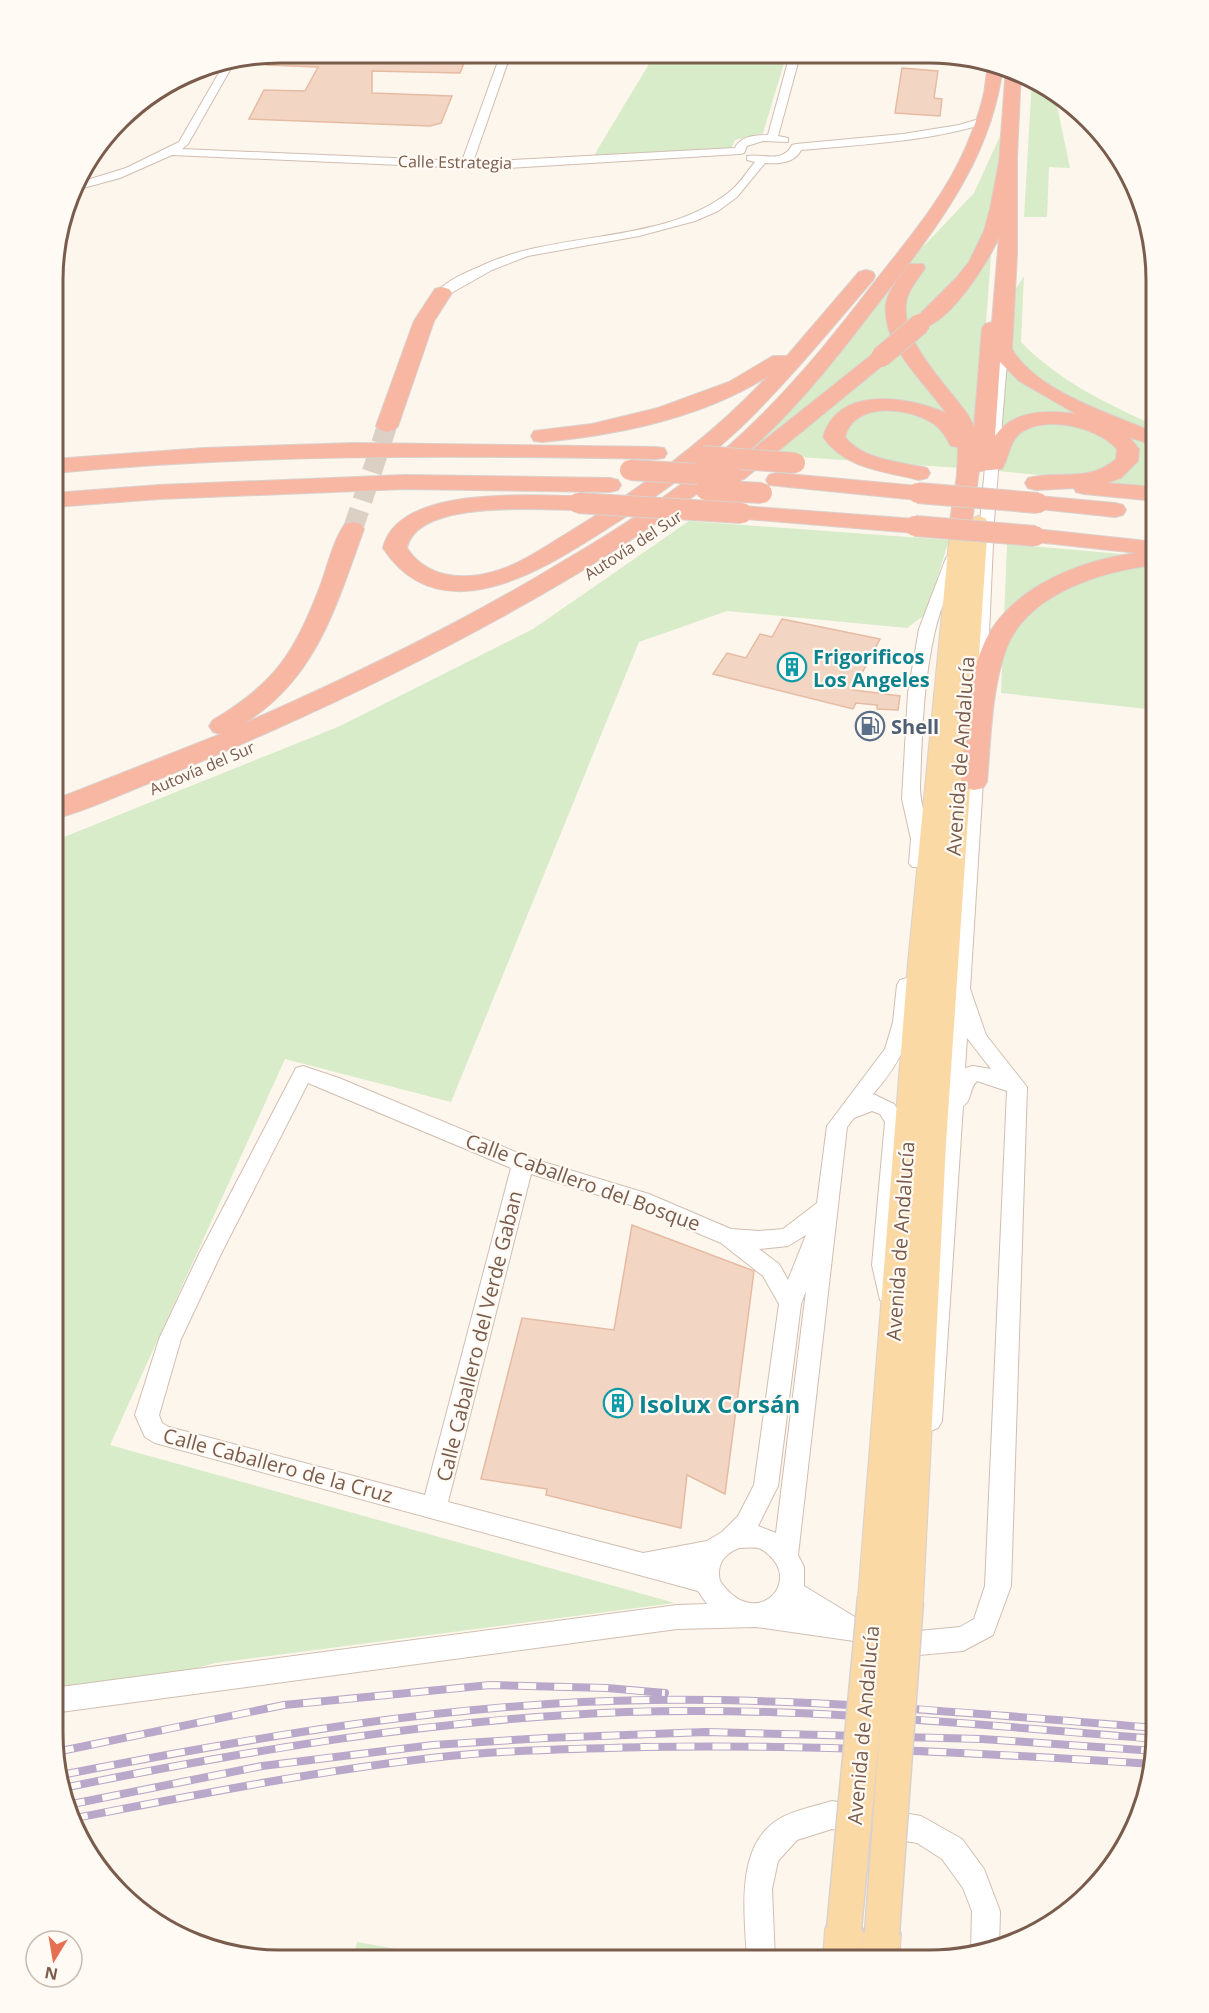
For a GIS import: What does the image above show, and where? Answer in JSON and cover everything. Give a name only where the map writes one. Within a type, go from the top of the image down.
[{"type":"highway","name":"Autovía del Sur","points":[[63,806],[250,731],[423,649],[554,577],[674,500],[756,433],[824,360],[941,207],[983,126],[996,73]]},
{"type":"highway","points":[[966,530],[966,432],[955,410],[901,336],[895,315],[896,301],[908,279],[944,231],[968,192],[992,124],[996,73]]},
{"type":"highway","name":"Autovía del Sur","points":[[63,823],[187,775],[348,703],[443,656],[574,584],[705,498],[772,447],[945,303],[983,253],[993,231],[1009,158],[1013,79]]},
{"type":"highway","points":[[578,503],[455,507],[431,513],[411,522],[398,535],[395,548],[401,561],[417,574],[446,582],[490,580],[533,564],[606,520],[708,445],[787,368],[936,195],[953,172],[970,141],[983,126]]},
{"type":"highway","points":[[1009,158],[1010,202],[1002,349],[1017,371],[1040,387],[1146,435]]},
{"type":"highway","points":[[966,530],[995,273],[1010,202]]},
{"type":"highway","points":[[387,426],[424,321],[442,293]]},
{"type":"highway","points":[[63,465],[255,451],[364,448],[550,435],[652,416],[738,385],[784,357],[826,322]]},
{"type":"highway","points":[[917,499],[861,458],[845,450],[834,437],[842,418],[851,412],[888,405],[919,409],[944,420],[958,436],[960,446],[957,486],[966,530]]},
{"type":"highway","points":[[994,464],[1002,441],[1012,429],[1026,421],[1067,418],[1091,422],[1104,427],[1124,441],[1128,455],[1127,462],[1112,474],[1080,481],[1037,510]]},
{"type":"highway","points":[[364,448],[656,453],[795,463],[917,499]]},
{"type":"highway","points":[[63,480],[147,473],[402,464],[630,470],[770,487],[1037,510],[1146,526]]},
{"type":"highway","points":[[63,499],[182,490],[405,482],[770,487]]},
{"type":"highway","points":[[1037,510],[1146,495]]},
{"type":"highway","points":[[63,517],[263,503],[396,500],[578,503],[742,513],[917,499],[1037,510],[1146,514]]},
{"type":"highway","points":[[1037,510],[1146,545]]},
{"type":"highway","points":[[63,795],[221,727],[250,709],[274,689],[310,638],[353,529]]},
{"type":"highway","points":[[974,782],[984,685],[996,643],[1017,616],[1049,589],[1066,580],[1114,564],[1146,559]]},
{"type":"main road","name":"Avenida de Andalucía","points":[[881,1947],[894,1334],[920,963],[966,530]]},
{"type":"main road","name":"Avenida de Andalucía","points":[[843,1945],[890,1600],[933,1143],[966,530]]},
{"type":"street","points":[[467,163],[502,63]]},
{"type":"street","points":[[772,138],[793,63]]},
{"type":"street","points":[[85,185],[118,176],[171,152],[183,144],[226,70]]},
{"type":"street","points":[[796,147],[792,155],[786,158],[762,160],[744,155],[740,151],[742,144],[749,140],[772,138],[786,140],[796,147],[903,137],[983,126]]},
{"type":"street","name":"Calle Estrategia","points":[[171,152],[467,163],[491,166],[740,151]]},
{"type":"street","points":[[442,293],[470,274],[501,260],[537,250],[662,226],[704,212],[732,195],[762,160]]},
{"type":"street","name":"Avenida de Andalucía","points":[[950,1149],[974,782],[987,522],[994,464],[1002,349]]},
{"type":"street","points":[[928,879],[911,799],[916,693],[927,629],[966,530]]},
{"type":"street","points":[[786,1555],[837,1126],[891,1056],[899,1038],[906,1004],[920,839]]},
{"type":"street","points":[[906,1004],[920,963]]},
{"type":"street","points":[[828,1206],[790,1304],[766,1486],[747,1524],[722,1545],[707,1566],[709,1588],[724,1606],[748,1615],[854,1629],[919,1643],[963,1639],[984,1627],[998,1586],[1017,1087],[977,1038],[959,985]]},
{"type":"street","name":"Calle Caballero del Bosque","points":[[303,1073],[332,1083],[523,1164],[641,1200],[729,1237],[771,1270],[790,1304]]},
{"type":"street","name":"Calle Caballero de la Cruz","points":[[303,1073],[210,1254],[170,1339],[147,1415],[153,1430],[163,1436],[642,1564],[709,1588]]},
{"type":"street","points":[[890,1600],[934,1392],[950,1149],[962,1083],[973,1073],[987,1075],[1017,1087]]},
{"type":"street","points":[[845,1113],[873,1102],[887,1109],[895,1121],[883,1265],[894,1334]]},
{"type":"street","name":"Calle Caballero del Verde Gaban","points":[[434,1508],[523,1164]]},
{"type":"street","name":"Calle Caballero del Bosque","points":[[729,1237],[759,1240],[789,1237],[828,1206]]},
{"type":"street","points":[[63,1700],[677,1617],[771,1612],[783,1604],[791,1592],[794,1580],[792,1567],[786,1555],[775,1544],[761,1538],[746,1536],[722,1545]]},
{"type":"street","name":"Calle Caballero de la Cruz","points":[[642,1564],[722,1545]]},
{"type":"street","points":[[677,1617],[709,1588]]},
{"type":"street","points":[[791,1592],[854,1629]]},
{"type":"street","points":[[761,1950],[758,1889],[765,1854],[788,1829],[832,1815],[921,1830],[952,1849],[974,1879],[986,1911],[984,1943]]},
{"type":"green space","points":[[650,63],[784,63],[763,133],[735,140],[731,149],[593,157]]},
{"type":"green space","points":[[1031,88],[1057,105],[1070,168],[1049,167],[1047,217],[1024,217]]},
{"type":"green space","points":[[1000,136],[975,469],[740,453],[903,268],[974,193]]},
{"type":"green space","points":[[1024,276],[1021,342],[1067,380],[1146,421],[1146,486],[998,471],[1003,385],[1015,290]]},
{"type":"green space","points":[[689,521],[949,540],[926,614],[907,628],[727,611],[639,642],[451,1102],[285,1059],[110,1445],[675,1603],[215,1663],[105,1694],[63,1692],[63,837],[340,726],[533,629]]},
{"type":"green space","points":[[1007,544],[1146,556],[1146,709],[1001,693]]},
{"type":"green space","points":[[357,1942],[403,1950],[355,1950]]},
{"type":"building","points":[[268,63],[464,63],[460,73],[372,71],[372,93],[452,96],[441,123],[430,126],[249,119],[264,90],[305,91],[318,67],[267,65]]},
{"type":"building","points":[[902,68],[938,71],[934,98],[942,99],[940,116],[895,113]]},
{"type":"building","name":"Frigorificos Los Angeles","points":[[782,619],[880,639],[853,690],[900,696],[898,710],[877,709],[877,705],[856,703],[853,709],[713,674],[727,653],[746,658],[760,634],[772,637]]},
{"type":"building","name":"Isolux Corsán","points":[[632,1225],[754,1271],[725,1494],[687,1475],[681,1528],[546,1495],[547,1489],[481,1479],[522,1318],[614,1330]]},
{"type":"tunnel","points":[[353,529],[387,426]]},
{"type":"railway","points":[[63,1750],[284,1705],[490,1685],[607,1688],[665,1693]]},
{"type":"railway","points":[[67,1774],[355,1724],[504,1707],[578,1702],[653,1700],[779,1702],[905,1708],[1146,1727]]},
{"type":"railway","points":[[69,1787],[203,1761],[343,1738],[484,1721],[626,1712],[825,1714],[1146,1738]]},
{"type":"railway","points":[[74,1804],[262,1766],[433,1745],[546,1738],[706,1732],[982,1739],[1146,1750]]},
{"type":"railway","points":[[80,1817],[340,1770],[458,1755],[564,1749],[708,1746],[835,1748],[1144,1764]]},
{"type":"place","name":"Frigorificos Los Angeles","points":[[792,667]]},
{"type":"place","name":"Shell","points":[[870,726]]},
{"type":"place","name":"Isolux Corsán","points":[[618,1403]]}]
